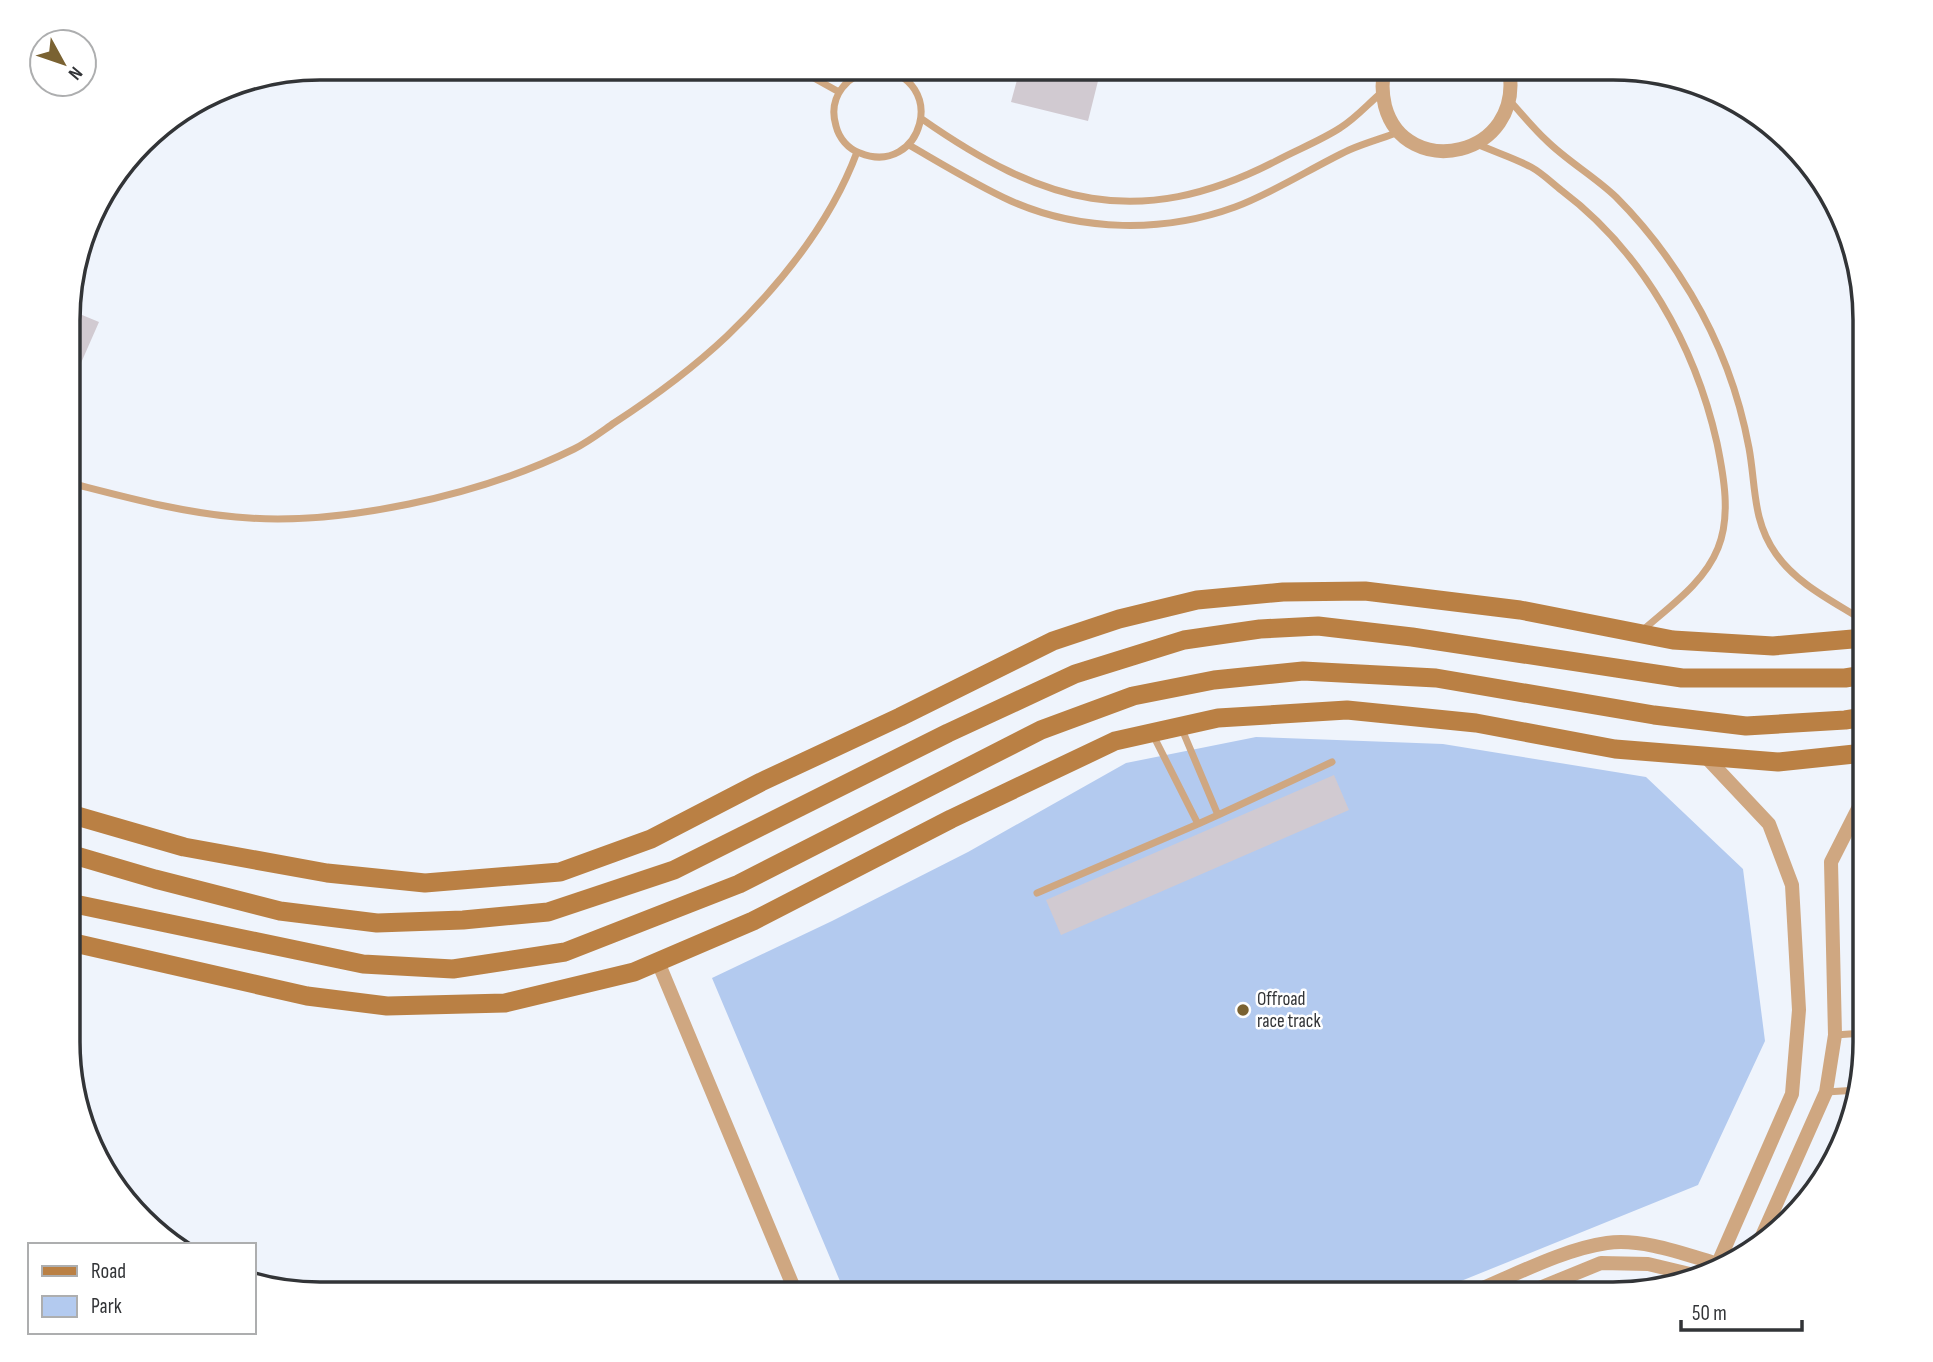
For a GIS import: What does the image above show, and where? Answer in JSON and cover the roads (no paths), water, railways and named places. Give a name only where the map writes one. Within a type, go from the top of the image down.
[{"type":"main road","points":[[81,817],[184,847],[327,873],[425,883],[560,872],[651,839],[761,782],[901,717],[1053,641],[1119,619],[1197,600],[1283,592],[1365,591],[1520,610],[1672,640],[1773,646],[1852,639]]},
{"type":"main road","points":[[81,856],[155,879],[280,911],[363,921],[463,920],[548,912],[674,870],[948,733],[1075,674],[1184,640],[1260,629],[1318,626],[1412,637],[1682,678],[1852,677]]},
{"type":"main road","points":[[81,904],[363,964],[453,969],[565,952],[739,884],[1041,730],[1133,696],[1214,680],[1303,671],[1436,678],[1654,715],[1746,726],[1852,719]]},
{"type":"main road","points":[[81,944],[307,996],[387,1006],[505,1003],[634,972],[752,921],[951,819],[1115,740],[1218,718],[1347,710],[1476,723],[1615,749],[1778,762],[1852,755]]},
{"type":"street","points":[[1384,81],[1382,93],[1387,114],[1399,132],[1412,142],[1444,152],[1477,144],[1498,126],[1510,101],[1510,81]]},
{"type":"street","points":[[1705,756],[1769,824],[1792,885],[1799,1010],[1792,1094],[1723,1254]]},
{"type":"street","points":[[1767,1225],[1826,1092],[1835,1035],[1831,862],[1852,821]]},
{"type":"street","points":[[658,962],[791,1281]]},
{"type":"street","points":[[1499,1282],[1572,1252],[1608,1242],[1659,1246],[1706,1263]]},
{"type":"street","points":[[1556,1282],[1601,1264],[1648,1264],[1680,1272]]},
{"type":"lane","points":[[819,81],[838,92]]},
{"type":"lane","points":[[846,81],[838,92],[834,105],[835,126],[845,144],[870,157],[897,153],[909,145],[917,134],[922,119],[921,104],[916,89],[909,82]]},
{"type":"lane","points":[[922,119],[963,148],[1022,179],[1078,196],[1137,201],[1195,193],[1247,176],[1342,127],[1382,93]]},
{"type":"lane","points":[[1510,101],[1547,142],[1594,176],[1617,198],[1676,269],[1707,324],[1732,384],[1749,448],[1756,512],[1768,541],[1795,576],[1852,614]]},
{"type":"lane","points":[[909,145],[989,190],[1037,211],[1086,222],[1138,225],[1189,219],[1235,206],[1350,150],[1399,132]]},
{"type":"lane","points":[[1477,144],[1532,168],[1574,200],[1615,240],[1634,262],[1666,310],[1704,394],[1719,453],[1723,484],[1726,514],[1721,539],[1704,574],[1639,633]]},
{"type":"lane","points":[[80,486],[164,508],[238,518],[303,517],[372,511],[444,497],[512,475],[550,459],[575,448],[643,405],[699,363],[758,306],[813,235],[846,182],[856,152]]},
{"type":"lane","points":[[1181,726],[1218,815]]},
{"type":"lane","points":[[1151,733],[1198,824]]},
{"type":"lane","points":[[1037,893],[1198,824],[1332,762]]},
{"type":"lane","points":[[1835,1035],[1852,1034]]},
{"type":"lane","points":[[1826,1092],[1847,1091]]},
{"type":"place","name":"Offroad race track","points":[[1243,1010]]}]
